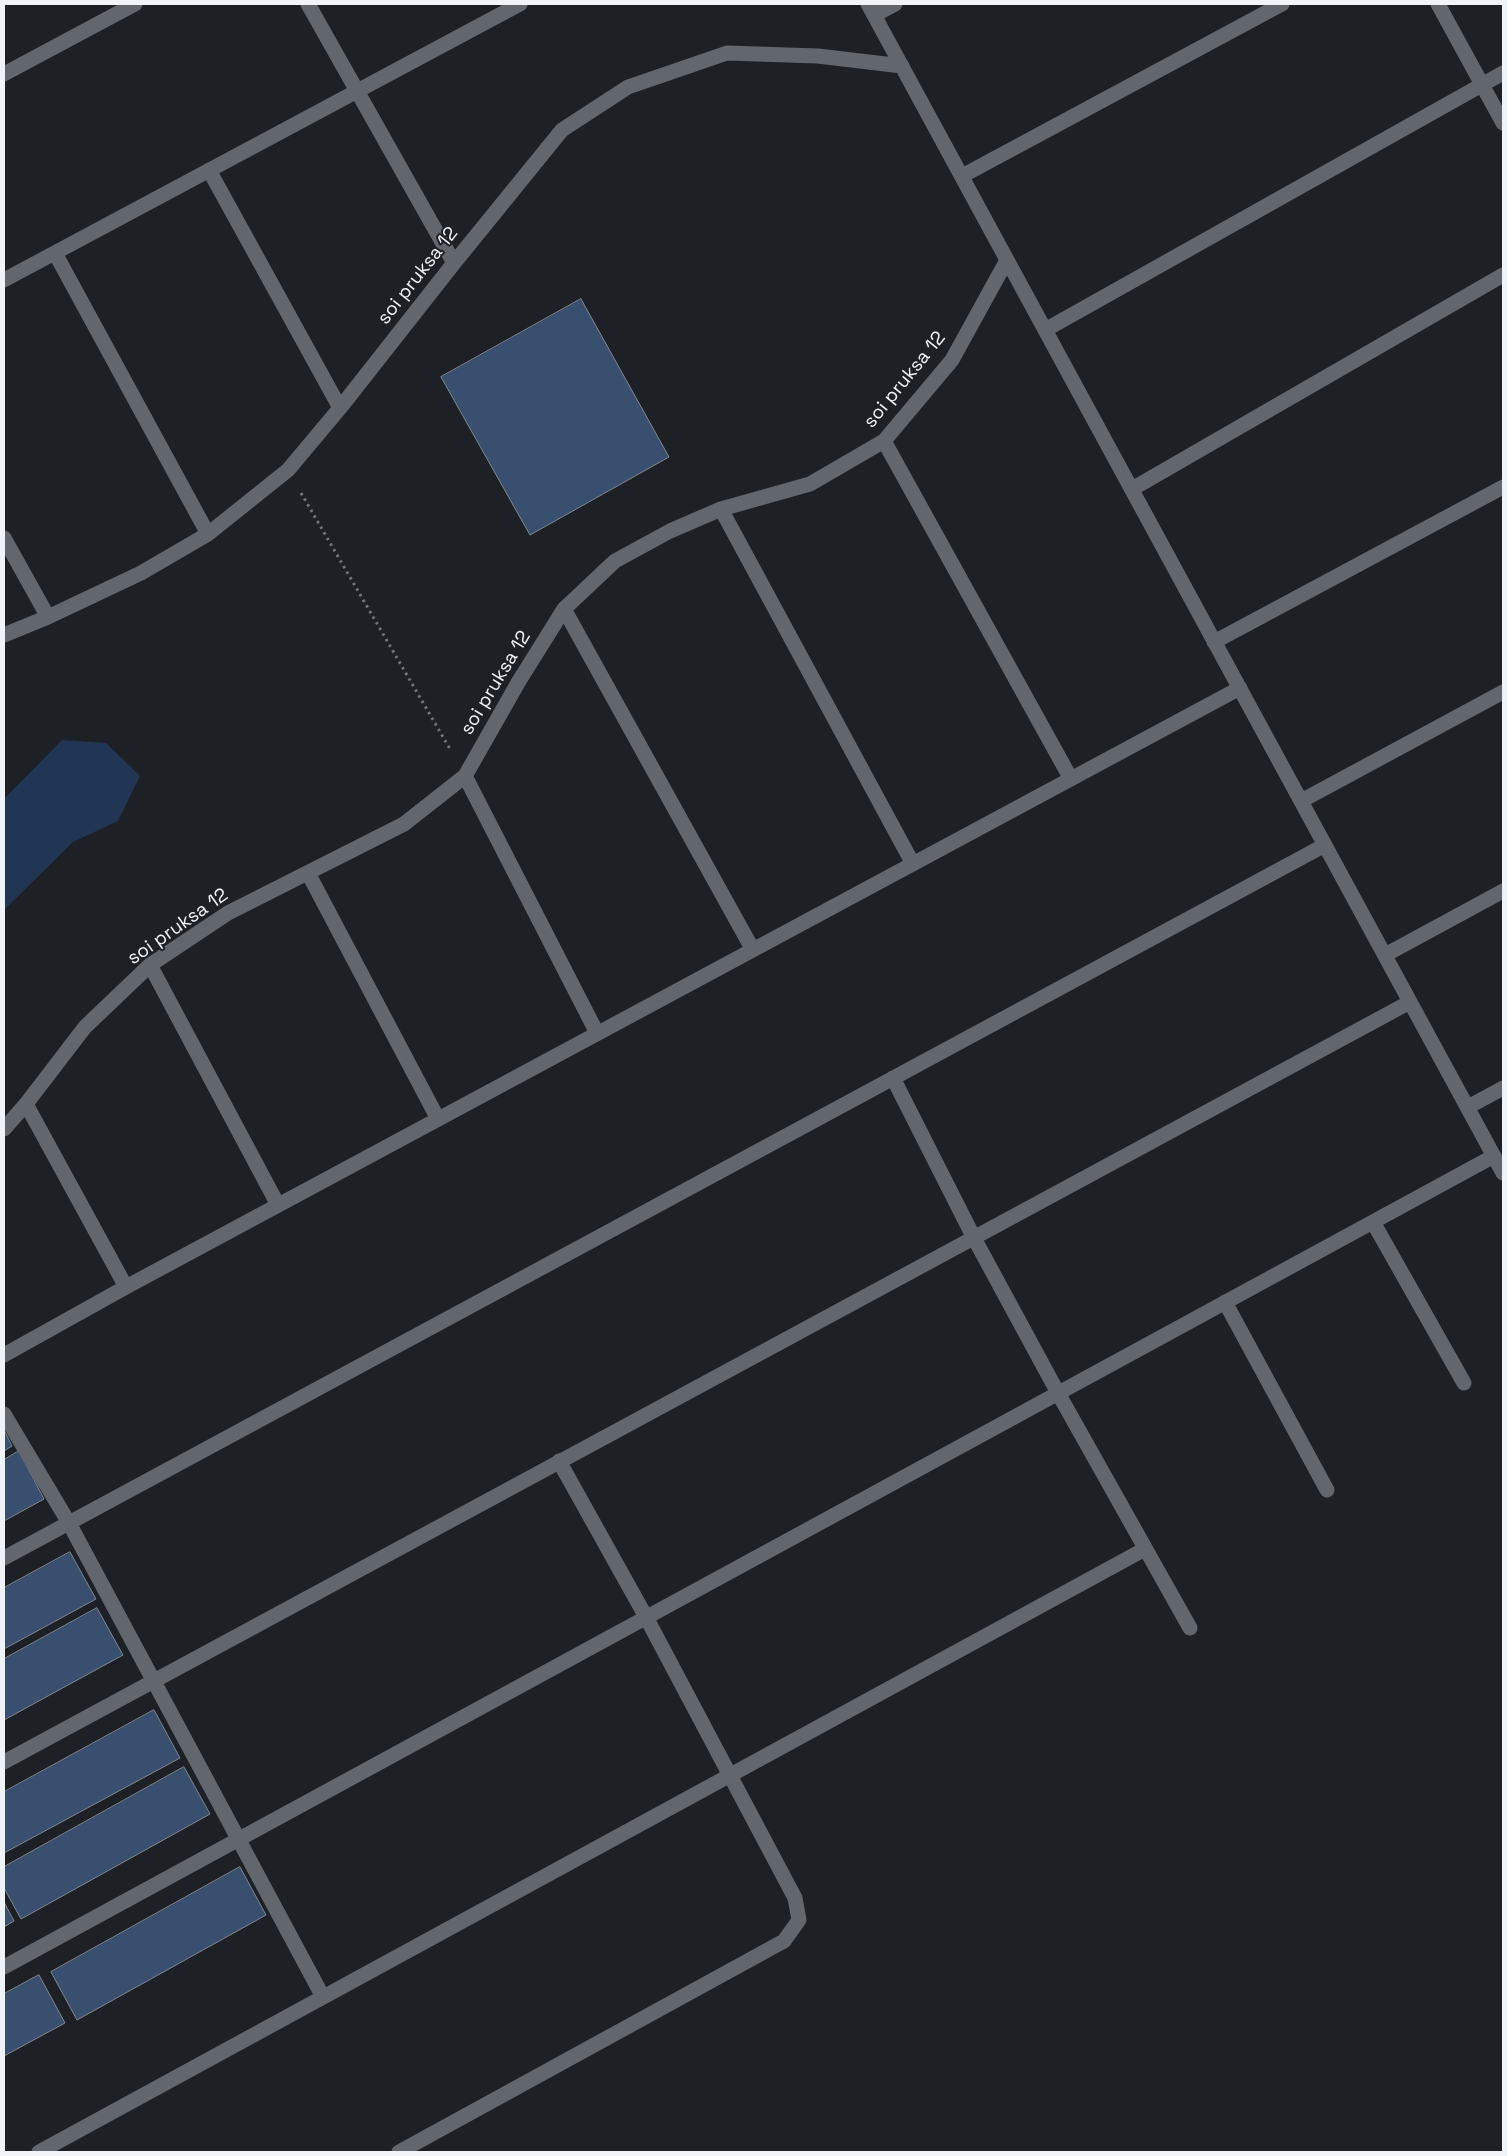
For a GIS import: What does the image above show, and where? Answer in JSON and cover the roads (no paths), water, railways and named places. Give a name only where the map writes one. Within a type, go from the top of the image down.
[{"type":"street","points":[[4,74],[135,4]]},
{"type":"street","points":[[308,4],[454,263]]},
{"type":"street","points":[[4,280],[520,4]]},
{"type":"street","points":[[895,4],[871,9],[1503,1173]]},
{"type":"street","points":[[962,176],[1282,4]]},
{"type":"street","points":[[1438,4],[1503,124]]},
{"type":"street","name":"soi pruksa 12","points":[[4,635],[48,617],[141,573],[208,534],[288,470],[340,408],[562,130],[628,86],[727,53],[818,56],[902,66]]},
{"type":"street","points":[[1045,330],[1503,73]]},
{"type":"street","points":[[209,170],[340,408]]},
{"type":"street","points":[[55,252],[208,534]]},
{"type":"street","name":"soi pruksa 12","points":[[4,1129],[26,1104],[85,1027],[150,965],[228,913],[404,824],[465,776],[519,681],[564,609],[615,561],[670,531],[721,509],[810,484],[884,441],[952,360],[1008,260]]},
{"type":"street","points":[[1132,489],[1503,276]]},
{"type":"street","points":[[884,441],[1071,779]]},
{"type":"street","points":[[1214,642],[1503,487]]},
{"type":"street","points":[[721,509],[914,864]]},
{"type":"street","points":[[4,538],[48,617]]},
{"type":"street","points":[[564,609],[752,950]]},
{"type":"street","points":[[4,1354],[1240,688]]},
{"type":"street","points":[[1301,801],[1503,692]]},
{"type":"street","points":[[465,776],[597,1034]]},
{"type":"street","points":[[4,1558],[1325,845]]},
{"type":"street","points":[[308,873],[438,1119]]},
{"type":"street","points":[[1384,955],[1503,891]]},
{"type":"street","points":[[150,965],[278,1205]]},
{"type":"street","points":[[4,1762],[1410,1002]]},
{"type":"street","points":[[893,1078],[974,1238],[1058,1393],[1190,1628]]},
{"type":"street","points":[[1468,1107],[1503,1088]]},
{"type":"street","points":[[26,1104],[126,1287]]},
{"type":"street","points":[[4,1967],[1494,1156]]},
{"type":"street","points":[[1373,1222],[1464,1383]]},
{"type":"street","points":[[1225,1302],[1327,1490]]},
{"type":"street","points":[[4,1414],[69,1523],[237,1840],[323,1997]]},
{"type":"street","points":[[398,2152],[784,1941],[799,1920],[794,1898],[728,1776],[646,1617],[559,1461]]},
{"type":"street","points":[[39,2152],[1145,1549]]},
{"type":"water","points":[[62,740],[106,743],[140,776],[118,821],[73,842],[4,910],[4,799]]}]
